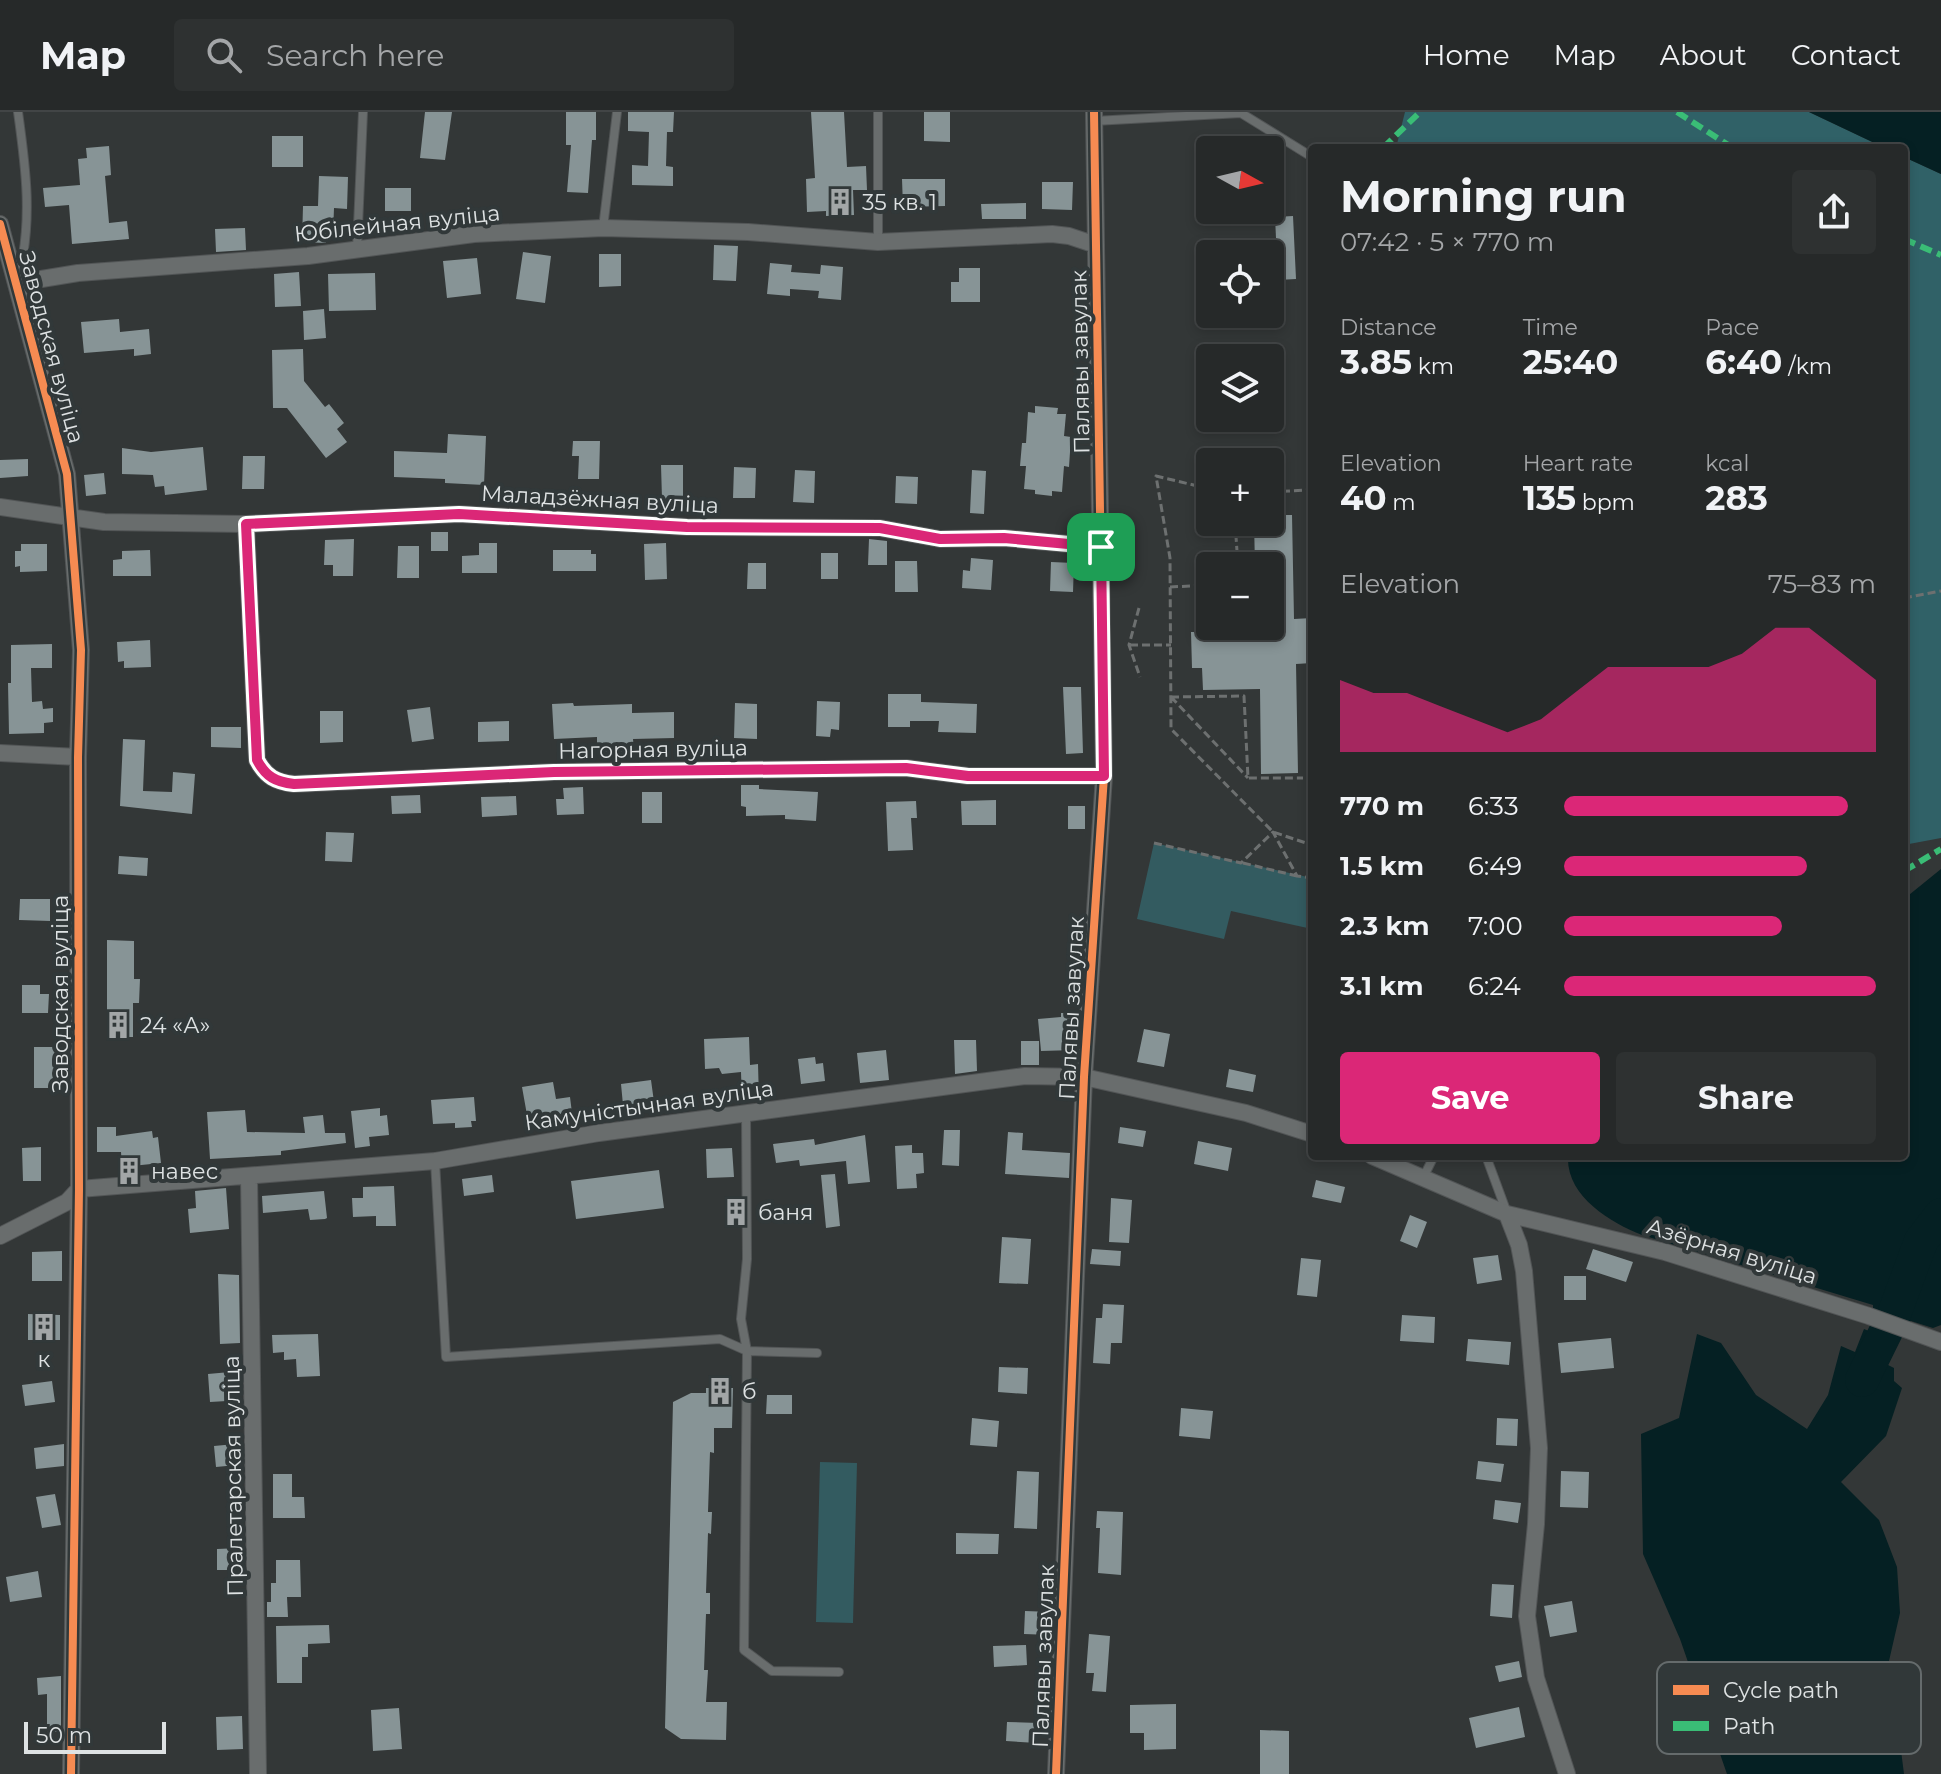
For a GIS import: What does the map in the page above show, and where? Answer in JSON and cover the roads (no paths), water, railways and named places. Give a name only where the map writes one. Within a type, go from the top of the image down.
[{"type":"street","points":[[1094,116],[1096,245]]},
{"type":"street","name":"Заводская вуліца","points":[[0,224],[67,474],[81,650],[78,757],[79,1189],[71,1774]]},
{"type":"street","name":"Юбілейная вуліца","points":[[17,283],[78,273],[308,256],[459,235],[603,228],[748,232],[878,242],[1052,234],[1096,245]]},
{"type":"street","name":"Палявы завулак","points":[[1056,1774],[1084,1077],[1104,776],[1096,245]]},
{"type":"street","name":"Маладзёжная вуліца","points":[[0,507],[104,522],[246,524],[459,514],[687,527],[880,528],[940,539],[1004,538],[1101,547]]},
{"type":"street","name":"Нагорная вуліца","points":[[246,524],[257,760],[264,773],[278,782],[294,784],[554,772],[906,768],[968,776],[1104,776]]},
{"type":"street","points":[[0,753],[78,757]]},
{"type":"street","name":"Камуністычная вуліца","points":[[79,1189],[435,1161],[599,1133],[1025,1076],[1084,1077],[1246,1113],[1308,1133]]},
{"type":"street","points":[[1392,1160],[1423,1178],[1507,1214],[1519,1245],[1524,1271],[1539,1448],[1536,1524],[1527,1616],[1536,1678],[1567,1774]]},
{"type":"street","name":"Пралетарская вуліца","points":[[249,1177],[258,1774]]},
{"type":"street","points":[[0,1236],[67,1202],[79,1189]]},
{"type":"street","name":"Азёрная вуліца","points":[[1507,1214],[1665,1252],[1941,1342]]},
{"type":"lane","points":[[17,283],[28,218],[28,188],[18,112]]},
{"type":"lane","points":[[357,249],[363,112]]},
{"type":"lane","points":[[603,228],[617,112]]},
{"type":"lane","points":[[878,112],[878,242]]},
{"type":"lane","points":[[1094,116],[1241,112],[1308,154]]},
{"type":"lane","points":[[746,1113],[747,1259],[741,1319],[747,1351],[744,1650],[772,1671],[839,1672]]},
{"type":"lane","points":[[1423,1178],[1432,1160]]},
{"type":"lane","points":[[1487,1160],[1507,1214]]},
{"type":"lane","points":[[435,1161],[446,1357],[720,1339],[747,1351],[817,1353]]},
{"type":"waterway","points":[[1862,1380],[1893,1317],[1921,1241],[1941,1215]]},
{"type":"place","name":"35 кв. 1","points":[[840,202]]},
{"type":"place","name":"24 «А»","points":[[118,1025]]},
{"type":"place","name":"навес","points":[[129,1171]]},
{"type":"place","name":"баня","points":[[736,1212]]},
{"type":"place","name":"к","points":[[44,1327]]},
{"type":"place","name":"б","points":[[720,1391]]}]
